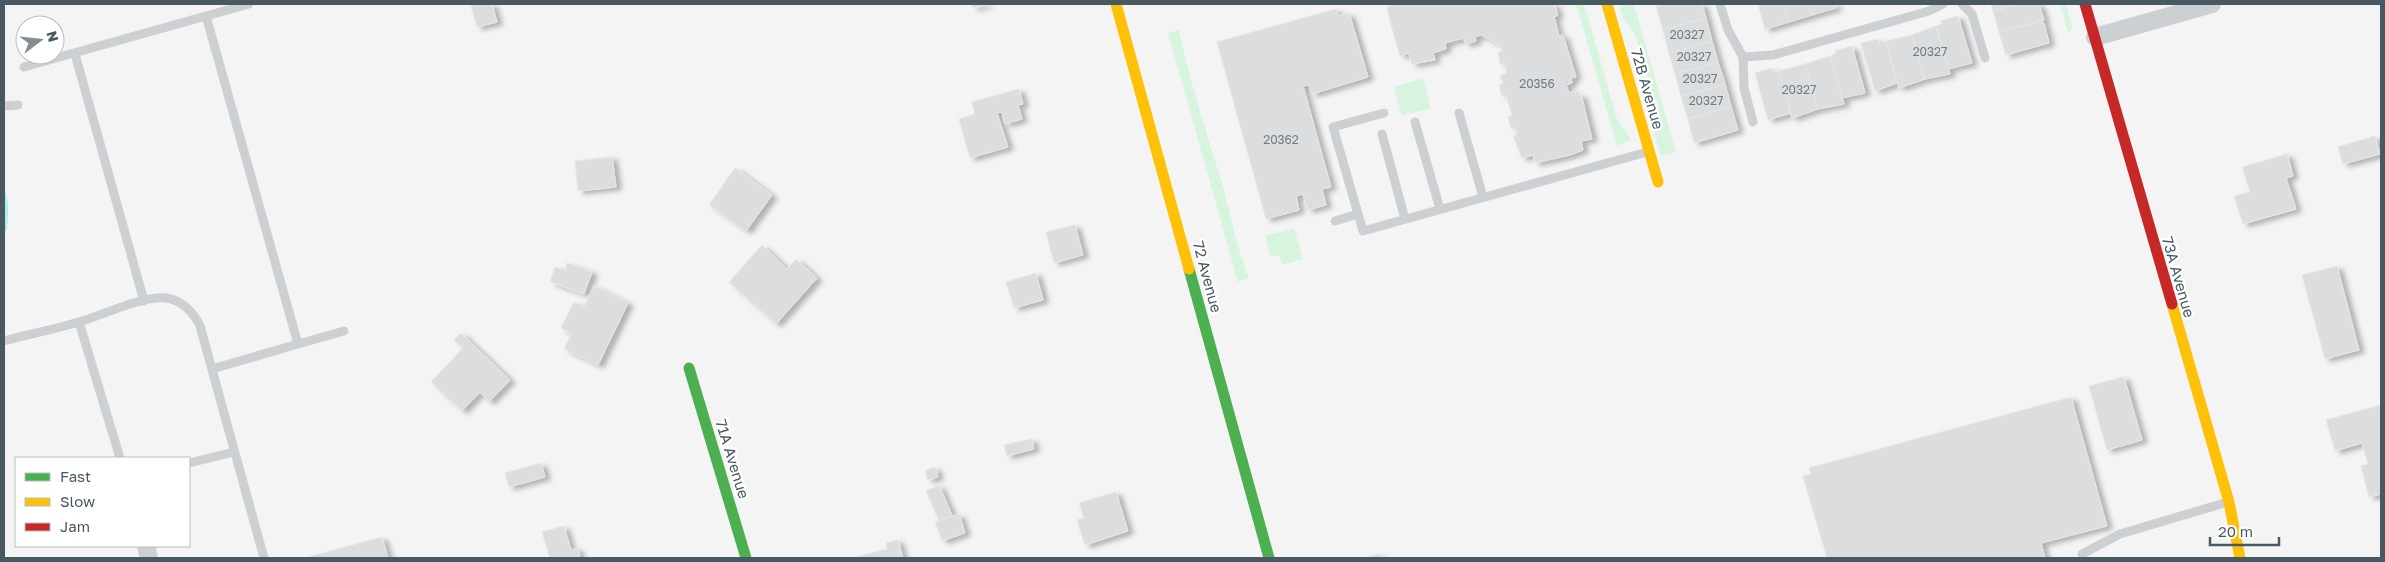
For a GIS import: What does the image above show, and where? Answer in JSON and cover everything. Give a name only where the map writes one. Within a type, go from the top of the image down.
[{"type":"street","name":"72 Avenue","points":[[1116,4],[1270,558]]},
{"type":"street","name":"72B Avenue","points":[[1607,4],[1658,182]]},
{"type":"street","name":"73A Avenue","points":[[2085,4],[2228,502],[2240,558]]},
{"type":"street","points":[[2095,37],[2212,4]]},
{"type":"street","name":"71A Avenue","points":[[689,368],[746,558]]},
{"type":"lane","points":[[24,67],[249,4]]},
{"type":"lane","points":[[1720,4],[1728,30],[1743,57],[1744,88],[1753,122]]},
{"type":"lane","points":[[1743,57],[1773,55],[1930,11],[1943,4]]},
{"type":"lane","points":[[1962,4],[1972,14],[1985,58]]},
{"type":"lane","points":[[206,16],[298,344]]},
{"type":"lane","points":[[75,54],[144,301]]},
{"type":"lane","points":[[4,106],[18,105]]},
{"type":"lane","points":[[1384,113],[1333,127],[1363,231],[1649,151]]},
{"type":"lane","points":[[1459,113],[1483,197]]},
{"type":"lane","points":[[1415,122],[1440,209]]},
{"type":"lane","points":[[1382,134],[1405,219]]},
{"type":"lane","points":[[1335,221],[1358,214]]},
{"type":"lane","points":[[4,341],[79,322],[144,301],[168,298],[181,303],[191,312],[200,326],[264,558]]},
{"type":"lane","points":[[79,322],[120,457]]},
{"type":"lane","points":[[212,370],[344,331]]},
{"type":"lane","points":[[190,463],[234,452]]},
{"type":"lane","points":[[2082,554],[2120,534],[2228,502]]},
{"type":"green space","points":[[1576,4],[1584,4],[1617,119],[1631,139],[1617,146]]},
{"type":"green space","points":[[1619,4],[1634,4],[1676,152],[1661,156],[1653,129],[1656,108],[1635,34],[1623,18]]},
{"type":"green space","points":[[2060,4],[2066,4],[2073,30],[2068,32]]},
{"type":"green space","points":[[1179,30],[1194,90],[1249,278],[1238,282],[1168,33]]},
{"type":"green space","points":[[1423,78],[1431,108],[1402,116],[1394,87]]},
{"type":"green space","points":[[1294,228],[1303,259],[1282,265],[1279,255],[1271,257],[1265,236]]},
{"type":"water","points":[[4,189],[8,209],[7,229],[4,233]]},
{"type":"building","points":[[492,4],[497,22],[477,27],[471,6]]},
{"type":"building","points":[[972,4],[988,4],[973,8]]},
{"type":"building","points":[[1395,4],[1554,4],[1558,15],[1554,17],[1559,36],[1563,35],[1576,77],[1571,78],[1572,83],[1566,85],[1569,93],[1574,91],[1576,96],[1581,94],[1592,139],[1581,141],[1583,150],[1570,155],[1535,163],[1533,155],[1522,158],[1513,136],[1517,135],[1515,127],[1511,128],[1508,117],[1512,115],[1506,95],[1502,96],[1499,85],[1503,84],[1500,75],[1507,73],[1505,63],[1500,64],[1498,52],[1502,51],[1500,45],[1481,35],[1475,37],[1476,41],[1465,44],[1464,38],[1445,43],[1446,49],[1433,53],[1435,60],[1412,64],[1409,53],[1400,56],[1390,21],[1387,7]]},
{"type":"building","points":[[1663,4],[1702,4],[1706,18],[1663,30],[1656,6]]},
{"type":"building","points":[[1758,4],[1784,4],[1789,22],[1765,29]]},
{"type":"building","points":[[1784,4],[1809,4],[1812,15],[1789,22]]},
{"type":"building","points":[[1809,4],[1835,4],[1836,8],[1812,15]]},
{"type":"building","points":[[1991,4],[2019,4],[1993,11]]},
{"type":"building","points":[[2019,4],[2039,4],[2044,20],[1999,32],[1993,11]]},
{"type":"building","points":[[1336,9],[1338,16],[1349,13],[1368,77],[1312,94],[1309,85],[1303,86],[1331,187],[1322,189],[1326,205],[1308,210],[1303,194],[1296,196],[1299,210],[1266,219],[1217,42]]},
{"type":"building","points":[[1958,16],[1972,63],[1948,69],[1936,26],[1942,24],[1941,21]]},
{"type":"building","points":[[1706,18],[1712,41],[1669,53],[1663,30]]},
{"type":"building","points":[[2041,21],[2044,23],[2049,43],[2006,55],[1999,32]]},
{"type":"building","points":[[1936,26],[1950,74],[1925,79],[1912,35]]},
{"type":"building","points":[[1912,35],[1925,79],[1899,88],[1886,41]]},
{"type":"building","points":[[1878,39],[1879,43],[1886,41],[1897,83],[1875,91],[1861,43]]},
{"type":"building","points":[[1712,41],[1718,62],[1675,74],[1669,53]]},
{"type":"building","points":[[1852,46],[1865,93],[1842,98],[1830,56],[1836,54],[1835,51]]},
{"type":"building","points":[[1830,56],[1844,104],[1818,109],[1805,64]]},
{"type":"building","points":[[1718,62],[1725,84],[1681,96],[1675,74]]},
{"type":"building","points":[[1805,64],[1818,109],[1792,118],[1779,71]]},
{"type":"building","points":[[1772,68],[1773,72],[1779,71],[1791,113],[1768,120],[1755,73]]},
{"type":"building","points":[[1725,84],[1731,106],[1688,119],[1681,96]]},
{"type":"building","points":[[1019,89],[1023,104],[1018,105],[1022,119],[1005,124],[1002,112],[997,113],[1008,147],[970,158],[959,119],[975,114],[972,102]]},
{"type":"building","points":[[1731,106],[1738,130],[1694,143],[1688,119]]},
{"type":"building","points":[[2375,136],[2380,154],[2343,164],[2338,147]]},
{"type":"building","points":[[2287,154],[2293,176],[2286,178],[2296,209],[2243,224],[2234,196],[2250,192],[2242,167]]},
{"type":"building","points":[[612,157],[616,187],[578,191],[575,161]]},
{"type":"building","points":[[735,168],[772,195],[746,231],[709,205]]},
{"type":"building","points":[[1075,225],[1083,255],[1054,263],[1046,232]]},
{"type":"building","points":[[762,245],[787,269],[796,259],[817,278],[776,324],[729,282]]},
{"type":"building","points":[[567,263],[592,272],[584,294],[550,282],[555,267],[565,270]]},
{"type":"building","points":[[2337,266],[2359,350],[2325,359],[2302,275]]},
{"type":"building","points":[[1036,273],[1043,300],[1014,308],[1006,282]]},
{"type":"building","points":[[594,286],[628,303],[598,365],[564,349],[572,333],[561,328],[574,302],[584,307]]},
{"type":"building","points":[[461,333],[510,380],[489,402],[480,392],[462,411],[431,382],[463,348],[454,340]]},
{"type":"building","points":[[2124,377],[2142,440],[2107,450],[2089,386]]},
{"type":"building","points":[[2071,397],[2107,526],[2041,543],[2045,558],[1827,558],[1803,476],[1811,474],[1809,468]]},
{"type":"building","points":[[2381,405],[2381,494],[2369,497],[2361,466],[2368,464],[2362,443],[2335,451],[2326,420]]},
{"type":"building","points":[[1032,439],[1034,449],[1007,456],[1004,445]]},
{"type":"building","points":[[541,463],[545,477],[509,487],[505,473]]},
{"type":"building","points":[[935,467],[938,477],[928,480],[925,471]]},
{"type":"building","points":[[939,485],[952,515],[939,521],[926,491]]},
{"type":"building","points":[[1116,492],[1128,531],[1085,545],[1077,520],[1084,518],[1079,503]]},
{"type":"building","points":[[959,514],[965,533],[942,541],[935,522]]},
{"type":"building","points":[[564,526],[571,550],[577,548],[580,556],[574,558],[550,558],[542,532]]},
{"type":"building","points":[[382,537],[388,558],[305,558]]},
{"type":"building","points":[[898,540],[903,558],[852,558],[887,549],[886,543]]},
{"type":"building","points":[[1380,554],[1381,558],[1362,558]]},
{"type":"traffic: fast","points":[[1189,269],[1269,558]]},
{"type":"traffic: fast","points":[[689,368],[746,558]]},
{"type":"traffic: slow","points":[[1116,4],[1189,269]]},
{"type":"traffic: slow","points":[[1607,4],[1658,182]]},
{"type":"traffic: slow","points":[[2172,304],[2229,502],[2240,558]]},
{"type":"traffic: jam","points":[[2085,4],[2172,304]]}]
